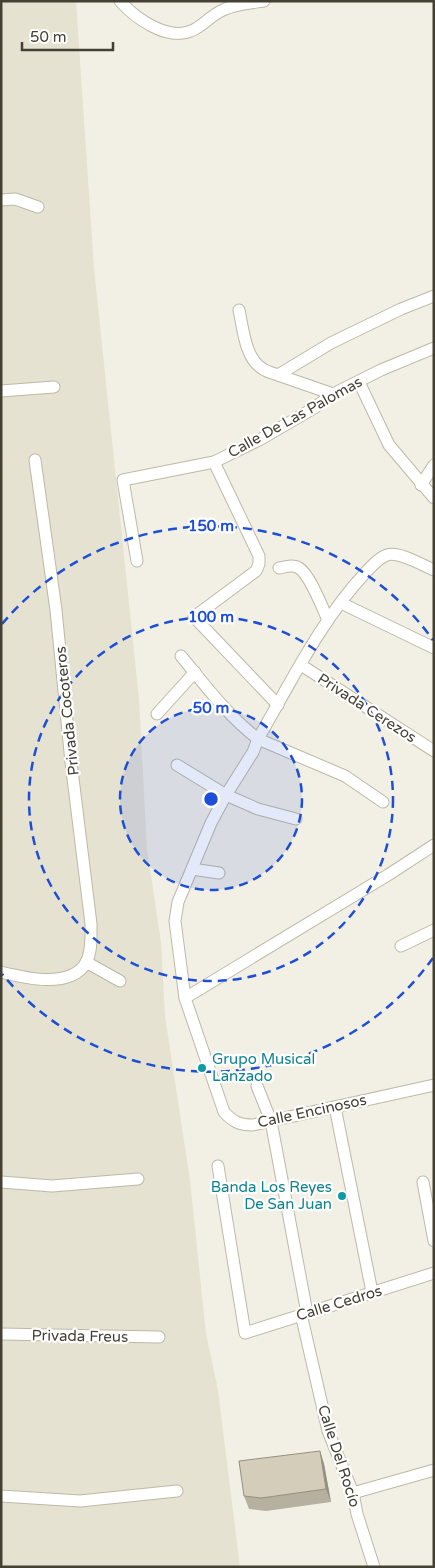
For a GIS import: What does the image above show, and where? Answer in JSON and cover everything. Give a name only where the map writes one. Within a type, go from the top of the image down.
[{"type":"street","points":[[120,1],[130,12],[146,23],[165,31],[183,34],[193,30],[223,9],[264,1]]},
{"type":"street","points":[[1,200],[15,199],[38,207]]},
{"type":"street","points":[[278,375],[331,342],[401,309],[434,296]]},
{"type":"street","points":[[239,310],[248,350],[262,369],[333,394]]},
{"type":"street","name":"Calle De Las Palomas","points":[[137,561],[122,480],[214,462],[261,439],[314,408],[333,394],[381,370],[434,348]]},
{"type":"street","points":[[359,382],[389,445],[434,498]]},
{"type":"street","points":[[1,391],[54,387]]},
{"type":"street","name":"Privada Cocoteros","points":[[35,460],[56,610],[71,762],[91,924],[91,946],[86,962]]},
{"type":"street","points":[[214,462],[259,556],[259,564],[256,572],[194,617],[278,705]]},
{"type":"street","points":[[422,484],[434,465]]},
{"type":"street","name":"Calle Encinosos","points":[[434,570],[394,554],[385,556],[376,561],[359,580],[328,620],[211,823],[178,902],[175,920],[185,998],[224,1112],[231,1120],[241,1125],[254,1125],[434,1085]]},
{"type":"street","points":[[279,568],[293,566],[300,568],[328,620]]},
{"type":"street","points":[[341,603],[434,648]]},
{"type":"street","points":[[181,656],[229,712],[258,739],[345,776],[383,802]]},
{"type":"street","name":"Privada Cerezos","points":[[301,665],[434,752]]},
{"type":"street","points":[[157,714],[195,672]]},
{"type":"street","points":[[177,765],[226,795],[258,809],[296,820]]},
{"type":"street","points":[[185,998],[434,845]]},
{"type":"street","points":[[192,869],[219,873]]},
{"type":"street","points":[[401,946],[434,930]]},
{"type":"street","points":[[1,972],[44,980],[76,973],[86,962],[120,981]]},
{"type":"street","name":"Calle Del Rocío","points":[[257,1086],[271,1121],[304,1314],[328,1431],[353,1493],[357,1514],[374,1567]]},
{"type":"street","points":[[335,1107],[372,1292]]},
{"type":"street","name":"Calle Cedros","points":[[218,1166],[245,1333],[434,1273]]},
{"type":"street","points":[[1,1182],[52,1186],[138,1179]]},
{"type":"street","points":[[422,1182],[434,1241]]},
{"type":"street","name":"Privada Freus","points":[[1,1334],[159,1337]]},
{"type":"street","points":[[353,1493],[434,1470]]},
{"type":"street","points":[[1,1496],[80,1501],[177,1491]]},
{"type":"shaded area","points":[[1,1],[76,1],[94,268],[139,699],[147,849],[161,942],[165,1016],[190,1180],[206,1334],[218,1390],[240,1567],[1,1567]]},
{"type":"building","points":[[320,1451],[326,1489],[261,1498],[244,1496],[239,1461]]},
{"type":"place","name":"Grupo Musical Lanzado","points":[[202,1068]]},
{"type":"place","name":"Banda Los Reyes De San Juan","points":[[342,1196]]}]
